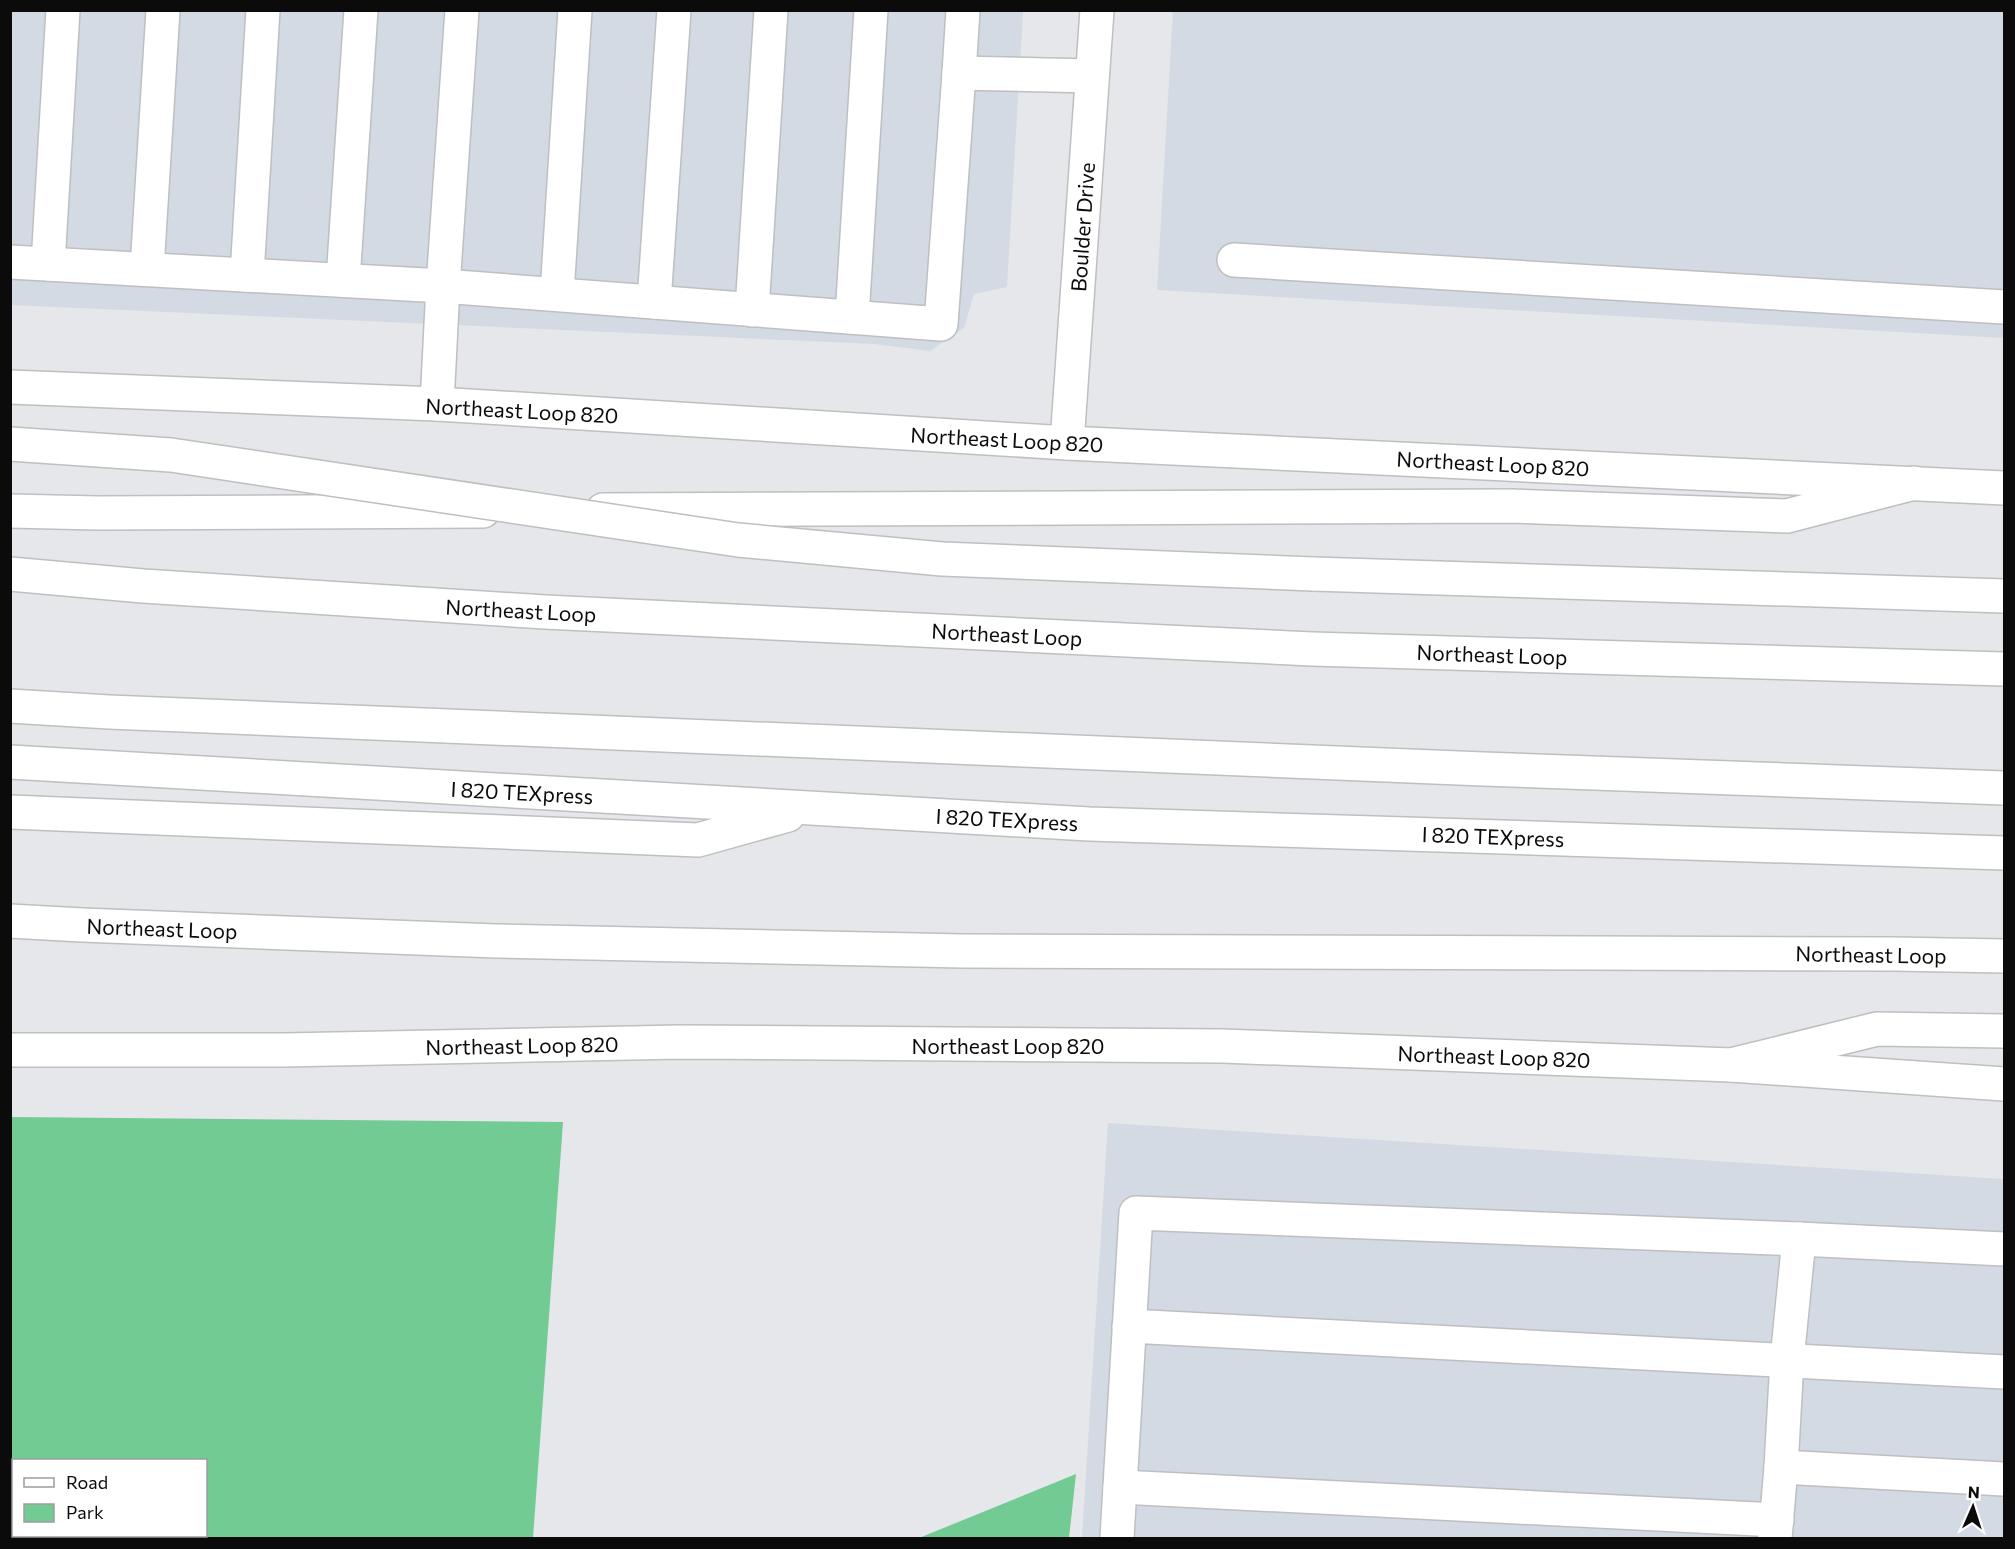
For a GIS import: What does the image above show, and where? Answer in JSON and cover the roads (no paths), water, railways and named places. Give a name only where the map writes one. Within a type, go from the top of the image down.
[{"type":"main road","points":[[48,264],[63,10]]},
{"type":"main road","points":[[147,270],[164,10]]},
{"type":"main road","points":[[246,275],[263,10]]},
{"type":"main road","points":[[344,280],[361,10]]},
{"type":"main road","points":[[437,404],[462,10]]},
{"type":"main road","points":[[557,294],[575,10]]},
{"type":"main road","points":[[654,302],[674,10]]},
{"type":"main road","points":[[752,310],[771,10]]},
{"type":"main road","points":[[852,317],[871,10]]},
{"type":"main road","points":[[10,262],[443,286],[941,324],[963,10]]},
{"type":"main road","name":"Boulder Drive","points":[[1067,442],[1097,10]]},
{"type":"main road","points":[[959,73],[1092,76]]},
{"type":"main road","points":[[1234,260],[2004,307]]},
{"type":"main road","name":"Northeast Loop 820","points":[[10,387],[437,404],[1067,442],[2004,488]]},
{"type":"main road","points":[[10,444],[171,455],[738,540],[942,559],[1313,574],[2004,596]]},
{"type":"main road","points":[[10,511],[383,512],[1511,506],[1787,516],[1914,483]]},
{"type":"main road","name":"Northeast Loop","points":[[10,574],[155,587],[545,612],[1312,649],[2004,669]]},
{"type":"main road","points":[[10,706],[1459,768],[2004,788]]},
{"type":"main road","name":"I 820 TEXpress","points":[[10,762],[1089,824],[2004,853]]},
{"type":"main road","points":[[1867,783],[2004,766]]},
{"type":"main road","points":[[10,812],[698,840],[813,808]]},
{"type":"main road","name":"Northeast Loop","points":[[10,921],[81,926],[496,941],[963,951],[2004,956]]},
{"type":"main road","points":[[1731,1065],[1877,1029],[2004,1031]]},
{"type":"main road","name":"Northeast Loop 820","points":[[10,1050],[283,1050],[680,1042],[1210,1046],[1731,1065],[2004,1084]]},
{"type":"main road","points":[[1117,1539],[1136,1213],[2004,1249]]},
{"type":"main road","points":[[1120,1487],[1776,1529],[1787,1360],[1799,1239]]},
{"type":"main road","points":[[1129,1326],[2004,1372]]},
{"type":"main road","points":[[1781,1467],[2004,1479]]}]
